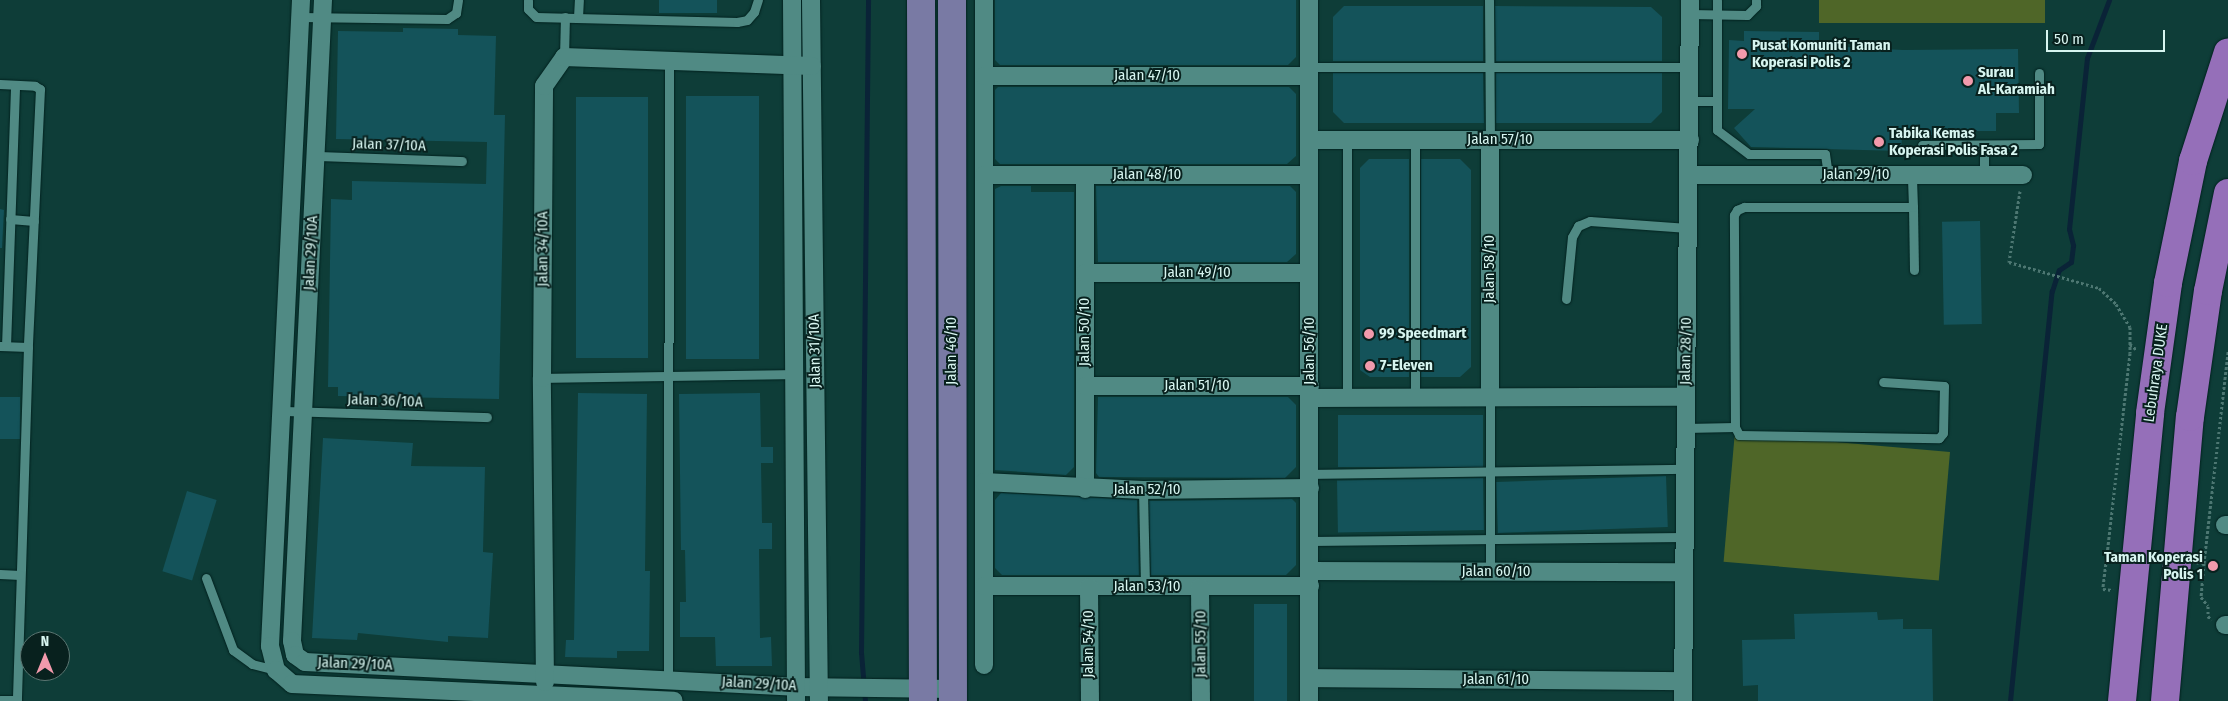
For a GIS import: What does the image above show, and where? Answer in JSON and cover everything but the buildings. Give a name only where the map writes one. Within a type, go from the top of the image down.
[{"type":"highway","name":"Lebuhraya DUKE","points":[[2122,701],[2150,413],[2168,283],[2193,161],[2228,52]]},
{"type":"highway","points":[[2165,701],[2190,417],[2208,291],[2228,193]]},
{"type":"main road","name":"Jalan 46/10","points":[[921,0],[923,695]]},
{"type":"main road","name":"Jalan 46/10","points":[[952,0],[953,695]]},
{"type":"street","name":"Jalan 31/10A","points":[[792,0],[796,694]]},
{"type":"street","name":"Jalan 31/10A","points":[[812,0],[819,694]]},
{"type":"street","points":[[984,0],[984,666]]},
{"type":"street","name":"Jalan 56/10","points":[[1309,0],[1309,701]]},
{"type":"street","name":"Jalan 28/10","points":[[1683,701],[1682,572],[1690,175],[1690,7]]},
{"type":"street","name":"Jalan 29/10A","points":[[301,8],[270,646],[276,670],[292,684],[674,701]]},
{"type":"street","name":"Jalan 29/10A","points":[[323,9],[292,641],[295,655],[305,662],[668,678],[796,694],[819,694],[852,688],[890,689],[923,695],[953,695]]},
{"type":"street","points":[[564,57],[812,66]]},
{"type":"street","name":"Jalan 34/10A","points":[[545,695],[542,378],[544,86],[564,57]]},
{"type":"street","name":"Jalan 47/10","points":[[984,76],[1309,71]]},
{"type":"street","name":"Jalan 57/10","points":[[1309,140],[1690,140]]},
{"type":"street","name":"Jalan 58/10","points":[[1490,140],[1490,398]]},
{"type":"street","name":"Jalan 48/10","points":[[984,175],[1309,174]]},
{"type":"street","name":"Jalan 50/10","points":[[1085,175],[1085,489]]},
{"type":"street","name":"Jalan 29/10","points":[[1690,175],[2023,175]]},
{"type":"street","name":"Jalan 49/10","points":[[1085,273],[1309,273]]},
{"type":"street","name":"Jalan 51/10","points":[[1085,386],[1310,392]]},
{"type":"street","points":[[1310,392],[1347,398],[1686,397]]},
{"type":"street","name":"Jalan 52/10","points":[[984,482],[1085,489],[1143,490],[1310,480]]},
{"type":"street","name":"Jalan 60/10","points":[[1310,578],[1490,572],[1682,572]]},
{"type":"street","name":"Jalan 53/10","points":[[984,586],[1200,586],[1310,578]]},
{"type":"street","name":"Jalan 54/10","points":[[1089,586],[1090,701]]},
{"type":"street","name":"Jalan 55/10","points":[[1200,586],[1201,701]]},
{"type":"street","name":"Jalan 61/10","points":[[1309,678],[1683,681]]},
{"type":"lane","points":[[301,8],[447,19],[456,13],[458,0]]},
{"type":"lane","points":[[528,0],[528,9],[536,17],[737,22],[747,20],[754,12],[758,0]]},
{"type":"lane","points":[[578,17],[579,0]]},
{"type":"lane","points":[[1489,0],[1490,140]]},
{"type":"lane","points":[[1717,0],[1717,130],[1749,154],[1825,154],[1828,175]]},
{"type":"lane","points":[[1690,7],[1717,14],[1747,15],[1756,6],[1756,0]]},
{"type":"lane","points":[[564,57],[565,17]]},
{"type":"lane","points":[[668,678],[669,60]]},
{"type":"lane","points":[[1309,71],[1490,67],[1690,67]]},
{"type":"lane","points":[[1922,145],[2039,144],[2039,73]]},
{"type":"lane","points":[[0,84],[40,89],[28,347],[17,700],[0,700]]},
{"type":"lane","points":[[15,85],[3,346],[28,347]]},
{"type":"lane","points":[[1690,101],[1717,101]]},
{"type":"lane","points":[[1346,140],[1347,398]]},
{"type":"lane","points":[[1415,140],[1415,398]]},
{"type":"lane","points":[[1984,145],[1984,175]]},
{"type":"lane","name":"Jalan 37/10A","points":[[316,156],[462,161]]},
{"type":"lane","points":[[1912,175],[1914,270]]},
{"type":"lane","points":[[1883,382],[1944,386],[1943,434],[1939,438],[1739,435],[1735,427],[1734,215],[1737,210],[1744,207],[1913,207]]},
{"type":"lane","points":[[10,219],[34,221]]},
{"type":"lane","points":[[1566,299],[1572,236],[1578,226],[1590,222],[1688,228]]},
{"type":"lane","points":[[542,378],[793,374]]},
{"type":"lane","points":[[1490,398],[1490,572]]},
{"type":"lane","name":"Jalan 36/10A","points":[[281,411],[488,417]]},
{"type":"lane","points":[[1685,428],[1735,427]]},
{"type":"lane","points":[[1310,480],[1490,473],[1684,469]]},
{"type":"lane","points":[[1143,490],[1145,586]]},
{"type":"lane","points":[[1310,541],[1683,537]]},
{"type":"lane","points":[[0,574],[20,575]]},
{"type":"lane","points":[[206,578],[233,650],[252,664],[276,670]]},
{"type":"path","points":[[2023,175],[2009,262],[2099,288],[2116,304],[2130,327],[2130,353],[2103,589]]},
{"type":"path","points":[[2227,625],[2214,624],[2208,616],[2208,606],[2202,603],[2204,562],[2228,351]]},
{"type":"path","points":[[2107,554],[2204,562]]},
{"type":"green space","points":[[1819,0],[2045,0],[2045,23],[1819,23]]},
{"type":"green space","points":[[1735,433],[1950,452],[1939,581],[1724,562]]},
{"type":"waterway","points":[[865,701],[861,652],[868,0]]},
{"type":"waterway","points":[[2010,701],[2052,291],[2059,270],[2071,262],[2073,245],[2069,229],[2087,58],[2109,0]]},
{"type":"place","name":"Pusat Komuniti Taman Koperasi Polis 2","points":[[1742,54]]},
{"type":"place","name":"Surau Al-Karamiah","points":[[1968,81]]},
{"type":"place","name":"Tabika Kemas Koperasi Polis Fasa 2","points":[[1879,142]]},
{"type":"place","name":"99 Speedmart","points":[[1369,334]]},
{"type":"place","name":"7-Eleven","points":[[1370,366]]},
{"type":"place","name":"Taman Koperasi Polis 1","points":[[2213,566]]}]
